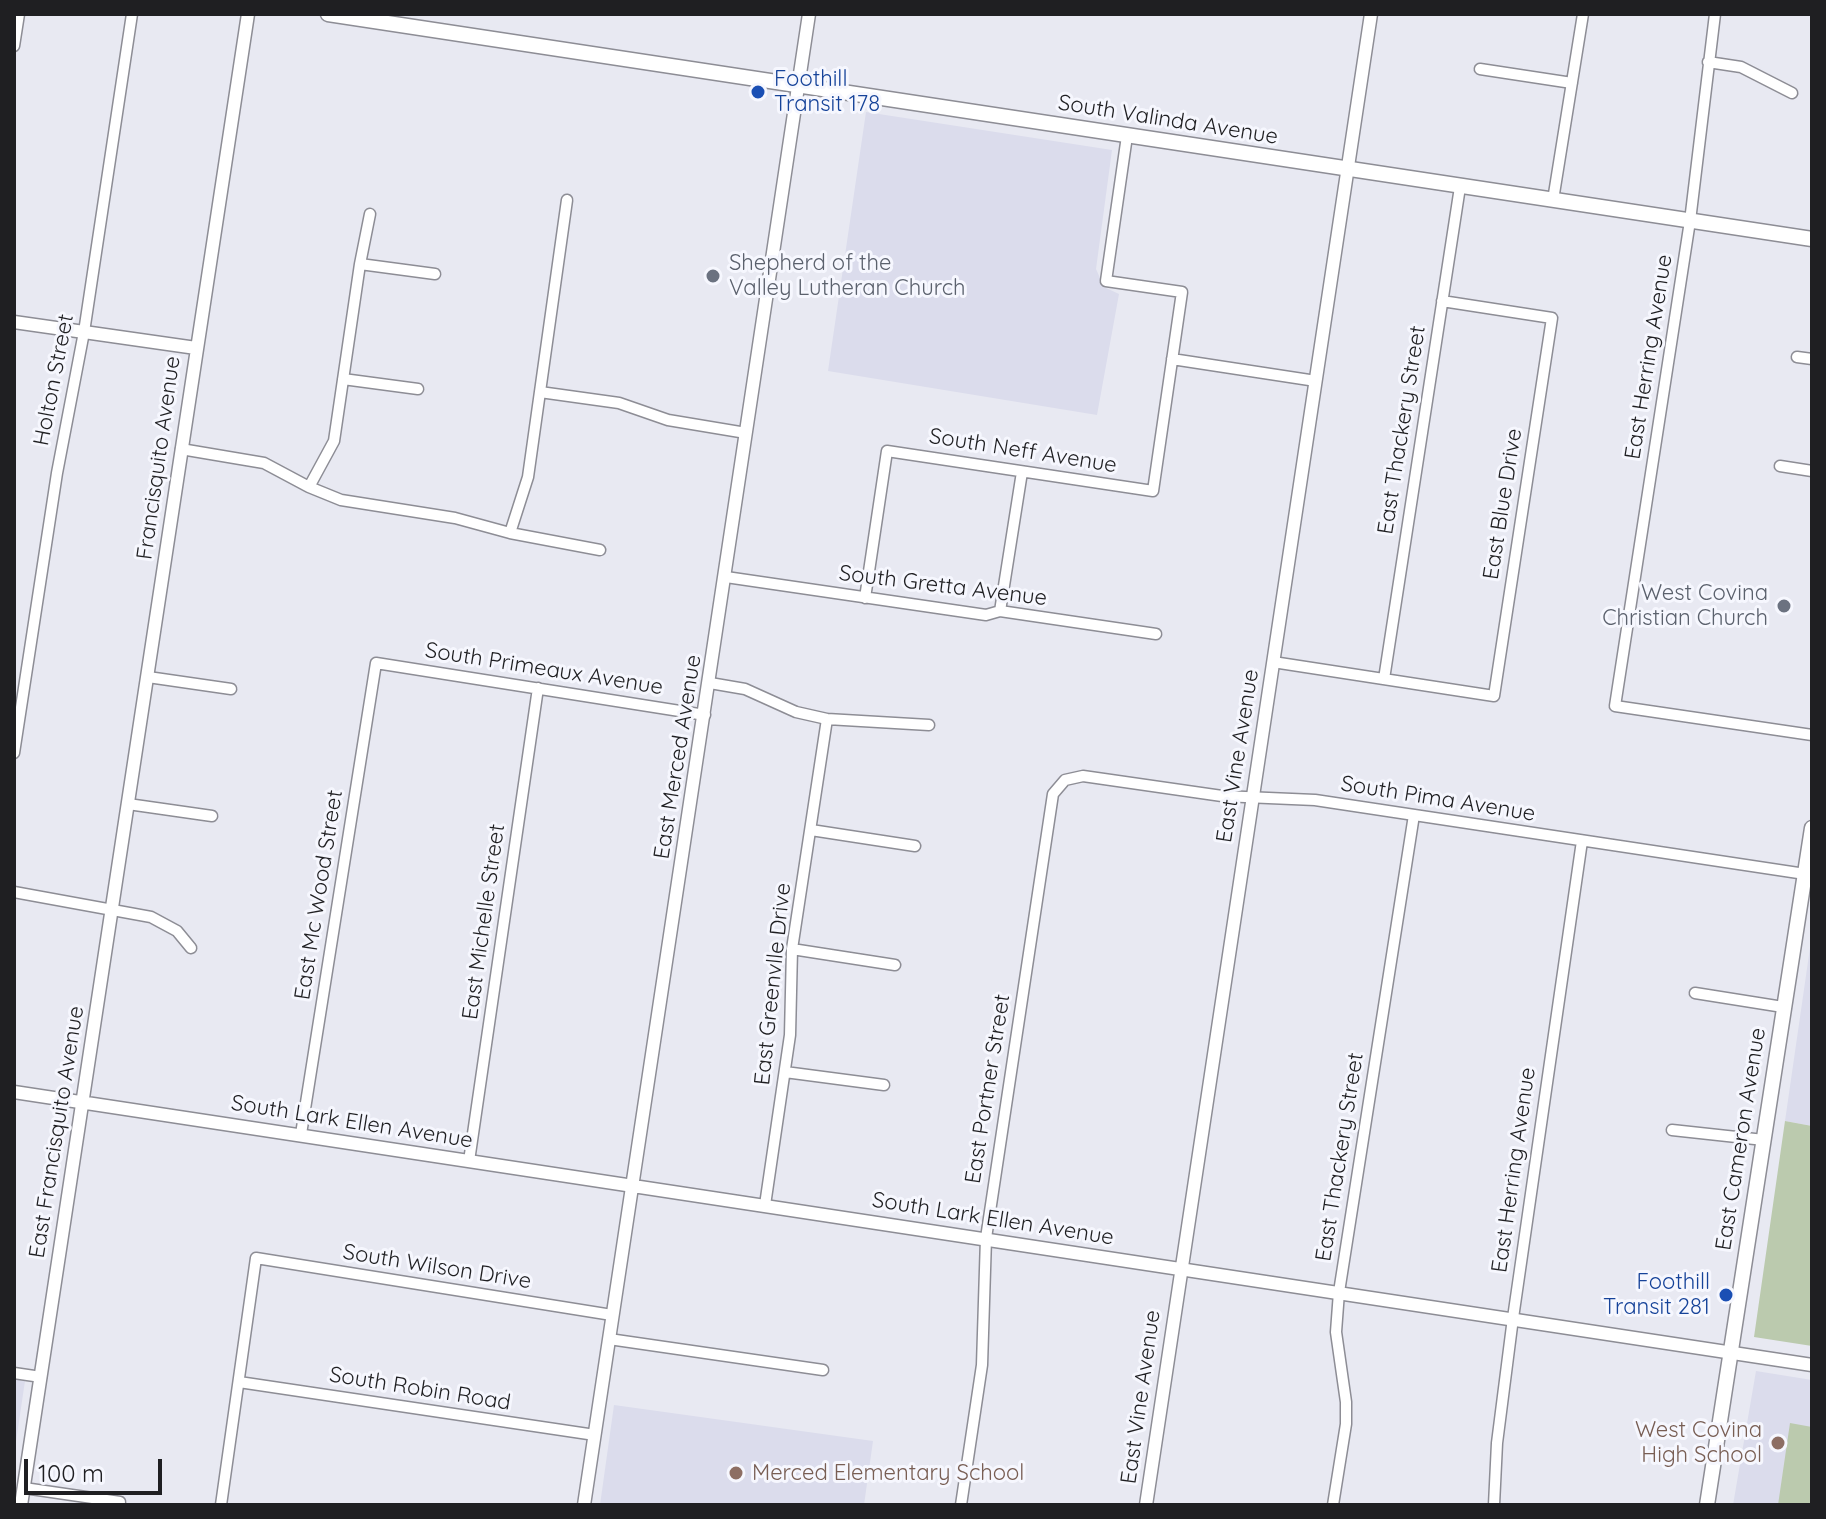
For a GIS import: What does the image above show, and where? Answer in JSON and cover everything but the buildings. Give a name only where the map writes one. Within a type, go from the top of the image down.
[{"type":"main road","name":"South Valinda Avenue","points":[[328,14],[411,21],[518,44],[1812,239]]},
{"type":"main road","name":"East Cameron Avenue","points":[[1707,1505],[1812,828]]},
{"type":"street","points":[[14,46],[19,14]]},
{"type":"street","name":"Holton Street","points":[[14,753],[57,473],[84,332],[132,14]]},
{"type":"street","name":"Francisquito Avenue","points":[[113,908],[248,14]]},
{"type":"street","name":"East Merced Avenue","points":[[584,1505],[809,14]]},
{"type":"street","name":"East Vine Avenue","points":[[1146,1505],[1371,14]]},
{"type":"street","points":[[1553,200],[1583,14]]},
{"type":"street","name":"East Herring Avenue","points":[[1715,14],[1690,221],[1615,706],[1812,735]]},
{"type":"street","points":[[1708,62],[1741,67],[1792,93]]},
{"type":"street","points":[[1480,69],[1572,83]]},
{"type":"street","points":[[1127,136],[1106,281],[1182,292],[1172,359],[1316,381]]},
{"type":"street","name":"East Thackery Street","points":[[1384,679],[1460,187]]},
{"type":"street","points":[[510,533],[528,477],[567,200]]},
{"type":"street","points":[[309,487],[334,441],[370,214]]},
{"type":"street","points":[[360,264],[435,274]]},
{"type":"street","name":"East Blue Drive","points":[[1384,679],[1494,696],[1552,318],[1442,301]]},
{"type":"street","points":[[14,322],[196,348]]},
{"type":"street","points":[[1797,357],[1812,359]]},
{"type":"street","name":"South Neff Avenue","points":[[865,598],[887,451],[1153,491],[1172,359]]},
{"type":"street","points":[[343,379],[418,389]]},
{"type":"street","points":[[540,392],[619,403],[668,420],[746,433]]},
{"type":"street","points":[[181,449],[264,463],[341,500],[455,518],[510,533],[600,550]]},
{"type":"street","points":[[1780,466],[1812,471]]},
{"type":"street","points":[[1000,611],[1022,472]]},
{"type":"street","name":"South Gretta Avenue","points":[[726,577],[986,615],[1000,611],[1156,634]]},
{"type":"street","points":[[1273,662],[1384,679]]},
{"type":"street","name":"South Primeaux Avenue","points":[[376,663],[705,715]]},
{"type":"street","name":"East Mc Wood Street","points":[[301,1134],[376,663]]},
{"type":"street","points":[[148,677],[231,689]]},
{"type":"street","points":[[710,683],[745,689],[796,712],[827,719],[929,725]]},
{"type":"street","name":"East Michelle Street","points":[[469,1161],[538,688]]},
{"type":"street","name":"East Greenvlle Drive","points":[[765,1205],[790,1035],[792,949],[827,719]]},
{"type":"street","name":"South Pima Avenue","points":[[1065,780],[1083,776],[1222,796],[1315,800],[1805,874]]},
{"type":"street","name":"East Portner Street","points":[[961,1505],[982,1365],[986,1238],[1053,794],[1065,780]]},
{"type":"street","points":[[128,804],[212,816]]},
{"type":"street","name":"East Thackery Street","points":[[1333,1505],[1346,1424],[1336,1332],[1339,1292],[1414,815]]},
{"type":"street","points":[[811,830],[915,846]]},
{"type":"street","name":"East Herring Avenue","points":[[1494,1505],[1497,1443],[1513,1318],[1582,841]]},
{"type":"street","points":[[14,892],[151,917],[177,931],[191,948]]},
{"type":"street","name":"East Francisquito Avenue","points":[[21,1505],[80,1102],[113,908]]},
{"type":"street","points":[[792,949],[895,965]]},
{"type":"street","points":[[1695,993],[1783,1007]]},
{"type":"street","points":[[785,1072],[884,1085]]},
{"type":"street","name":"South Lark Ellen Avenue","points":[[14,1092],[1812,1365]]},
{"type":"street","points":[[1672,1130],[1764,1140]]},
{"type":"street","name":"South Wilson Drive","points":[[239,1382],[256,1258],[612,1315]]},
{"type":"street","points":[[609,1339],[823,1370]]},
{"type":"street","points":[[14,1373],[41,1377]]},
{"type":"street","points":[[228,1505],[221,1504],[239,1382]]},
{"type":"street","name":"South Robin Road","points":[[239,1382],[595,1435]]},
{"type":"street","points":[[24,1488],[120,1502]]},
{"type":"shaded area","points":[[866,112],[1112,150],[1096,269],[1104,287],[1119,294],[1097,415],[828,371]]},
{"type":"shaded area","points":[[1812,934],[1812,1126],[1785,1121]]},
{"type":"shaded area","name":"West Covina High School","points":[[1756,1371],[1812,1380],[1812,1505],[1733,1505]]},
{"type":"shaded area","points":[[14,1379],[25,1381],[14,1455]]},
{"type":"shaded area","name":"Merced Elementary School","points":[[614,1405],[873,1441],[864,1505],[600,1505]]},
{"type":"green space","points":[[1785,1121],[1812,1126],[1812,1346],[1754,1337]]},
{"type":"green space","points":[[1790,1423],[1812,1427],[1812,1505],[1778,1505]]},
{"type":"place","name":"Foothill Transit 178","points":[[758,92]]},
{"type":"place","name":"Shepherd of the Valley Lutheran Church","points":[[713,276]]},
{"type":"place","name":"West Covina Christian Church","points":[[1784,606]]},
{"type":"place","name":"Foothill Transit 281","points":[[1726,1295]]},
{"type":"place","name":"West Covina High School","points":[[1778,1443]]},
{"type":"place","name":"Merced Elementary School","points":[[736,1473]]}]
